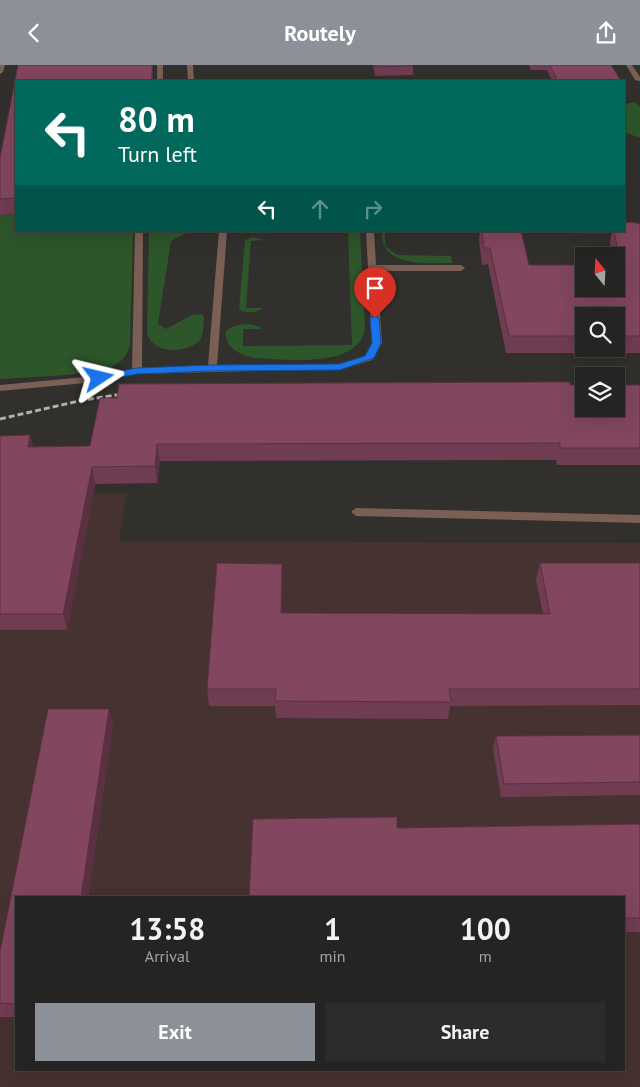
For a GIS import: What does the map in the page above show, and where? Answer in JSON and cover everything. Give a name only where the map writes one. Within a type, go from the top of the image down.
[{"type":"lane","points":[[0,71],[2,65]]},
{"type":"lane","points":[[160,65],[160,80]]},
{"type":"lane","points":[[190,65],[191,80]]},
{"type":"lane","points":[[629,65],[637,79],[640,79]]},
{"type":"lane","points":[[137,371],[138,232]]},
{"type":"lane","points":[[212,368],[222,232]]},
{"type":"lane","points":[[0,387],[85,380],[137,371],[212,368],[340,367],[369,358],[377,343],[370,232]]},
{"type":"lane","points":[[372,268],[462,268]]},
{"type":"lane","points":[[356,512],[640,519]]},
{"type":"shaded area","points":[[127,493],[119,541],[640,543],[640,1087],[0,1087],[0,494]]},
{"type":"green space","points":[[635,102],[640,107],[640,138],[625,132],[625,104]]},
{"type":"green space","points":[[15,214],[15,232],[133,232],[130,344],[121,361],[105,369],[92,372],[0,379],[0,215]]},
{"type":"green space","points":[[149,232],[188,232],[171,241],[158,324],[166,329],[192,315],[202,314],[204,318],[201,339],[186,348],[170,350],[155,345],[147,333]]},
{"type":"green space","points":[[348,232],[354,232],[360,233],[365,328],[360,341],[349,351],[319,359],[254,358],[243,355],[230,346],[226,337],[226,331],[234,326],[244,324],[254,325],[262,329],[243,329],[243,346],[352,345]]},
{"type":"green space","points":[[382,232],[386,234],[385,246],[397,255],[451,256],[452,263],[407,261],[388,252],[383,243]]},
{"type":"green space","points":[[253,237],[265,240],[251,241],[246,308],[263,308],[258,311],[248,312],[239,309],[245,240]]},
{"type":"building","points":[[18,65],[152,65],[152,80],[15,80]]},
{"type":"building","points":[[375,65],[413,65],[413,66],[375,67]]},
{"type":"building","points":[[550,65],[611,65],[620,80],[558,80]]},
{"type":"building","points":[[15,80],[15,198],[0,199],[0,158]]},
{"type":"building","points":[[625,223],[640,224],[640,336],[625,336],[625,307],[575,307],[575,336],[509,336],[490,248],[484,248],[482,232],[521,232],[529,265],[575,265],[575,297],[625,297],[625,247],[617,247],[614,232],[625,232]]},
{"type":"building","points":[[570,382],[570,385],[575,385],[575,417],[625,417],[625,385],[640,385],[640,448],[560,448],[560,443],[157,444],[155,466],[92,467],[63,614],[0,614],[0,436],[30,435],[28,447],[90,446],[100,398],[117,398],[119,384]]},
{"type":"building","points":[[217,563],[282,564],[281,613],[550,614],[540,563],[640,563],[640,689],[449,689],[451,702],[275,701],[276,689],[207,689]]},
{"type":"building","points":[[48,709],[109,709],[81,896],[15,896],[15,1004],[0,1003],[0,952]]},
{"type":"building","points":[[640,735],[640,782],[504,784],[496,736]]},
{"type":"building","points":[[397,817],[397,828],[640,824],[640,918],[625,918],[625,896],[249,896],[253,819]]},
{"type":"railway","points":[[0,419],[83,400],[130,393]]},
{"type":"route","points":[[99,378],[137,371],[212,368],[340,367],[369,358],[377,343],[375,318]]}]
